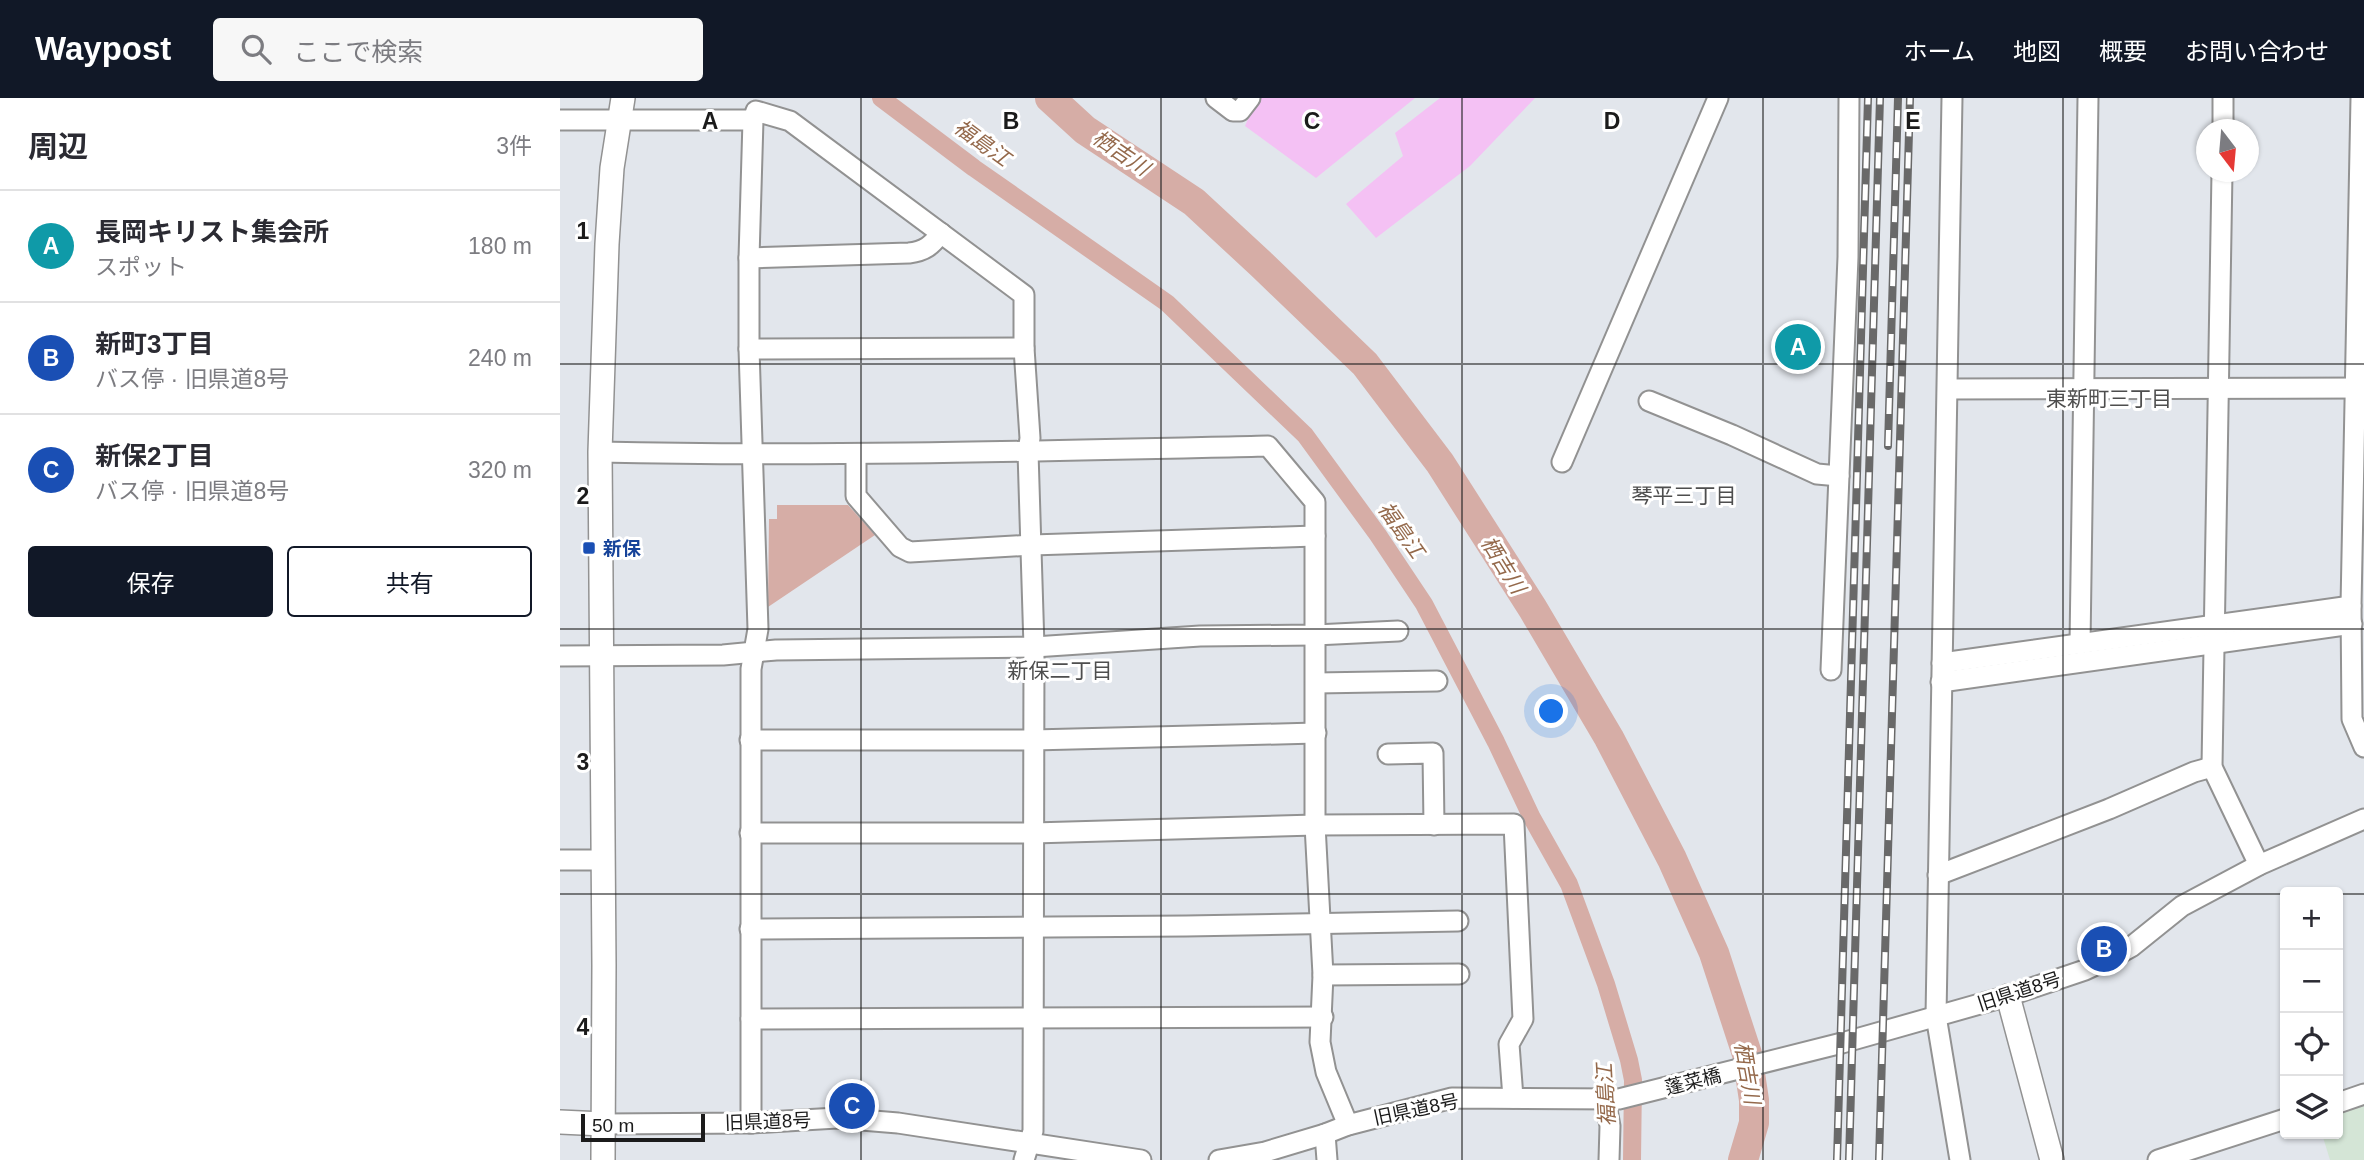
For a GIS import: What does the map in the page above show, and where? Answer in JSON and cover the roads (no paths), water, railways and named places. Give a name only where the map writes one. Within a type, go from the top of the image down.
[{"type":"street","points":[[1216,98],[1233,111],[1240,111],[1250,98]]},
{"type":"street","points":[[1562,462],[1718,98]]},
{"type":"street","points":[[1831,670],[1848,257],[1849,98]]},
{"type":"street","points":[[1951,98],[1936,1016],[1960,1160]]},
{"type":"street","points":[[2080,644],[2088,98]]},
{"type":"street","points":[[2223,98],[2223,119]]},
{"type":"street","points":[[2361,98],[2357,376],[2360,388],[2352,615],[2352,719],[2364,747]]},
{"type":"street","points":[[603,1160],[600,452],[607,244],[612,168],[621,109]]},
{"type":"street","points":[[560,120],[621,109],[753,110],[790,121],[1024,295],[1034,648],[1034,1018],[1032,1131],[1027,1152]]},
{"type":"street","points":[[751,1123],[751,669],[758,629],[749,349],[753,110]]},
{"type":"street","points":[[2222,182],[2212,767],[2259,865]]},
{"type":"street","points":[[749,258],[909,253],[923,251],[932,245],[941,233]]},
{"type":"street","points":[[749,349],[1024,348]]},
{"type":"street","points":[[1948,389],[2360,388]]},
{"type":"street","points":[[1649,401],[1817,474],[1839,476]]},
{"type":"street","points":[[600,452],[754,456],[1268,446],[1315,502],[1315,825],[1323,975],[1320,1042],[1326,1072],[1348,1125]]},
{"type":"street","points":[[856,454],[856,496],[904,550],[916,552],[1032,545],[1315,536]]},
{"type":"street","points":[[1942,672],[2352,615]]},
{"type":"street","points":[[560,656],[1034,648],[1200,636],[1398,631]]},
{"type":"street","points":[[1942,672],[2080,644],[2215,634]]},
{"type":"street","points":[[1315,683],[1437,681]]},
{"type":"street","points":[[750,740],[1032,740],[1316,733]]},
{"type":"street","points":[[1388,754],[1433,754],[1434,825]]},
{"type":"street","points":[[1938,875],[2212,767]]},
{"type":"street","name":"旧県道8号","points":[[1807,1051],[2008,996],[2085,970],[2131,947],[2182,906],[2259,865],[2364,819]]},
{"type":"street","points":[[750,833],[1033,833],[1315,825],[1514,824],[1523,1019],[1509,1044],[1513,1098]]},
{"type":"street","points":[[560,860],[603,860]]},
{"type":"street","points":[[750,929],[1458,921]]},
{"type":"street","points":[[1323,975],[1460,974]]},
{"type":"street","points":[[2008,996],[2052,1160]]},
{"type":"street","points":[[751,1019],[1323,1017]]},
{"type":"street","name":"蓬菜橋","points":[[1612,1099],[1654,1091],[1807,1051]]},
{"type":"street","points":[[2343,1101],[2364,1094]]},
{"type":"street","name":"旧県道8号","points":[[1219,1160],[1265,1152],[1348,1125],[1452,1098],[1612,1099]]},
{"type":"street","points":[[1609,1160],[1612,1099]]},
{"type":"street","name":"旧県道8号","points":[[560,1122],[751,1123],[837,1118],[898,1123],[1027,1152],[1141,1160]]},
{"type":"street","points":[[2158,1160],[2280,1121]]},
{"type":"street","points":[[1325,1134],[1327,1160]]},
{"type":"waterway","name":"福島江","points":[[881,98],[974,168],[1167,303],[1305,435],[1378,535],[1424,604],[1496,742],[1532,818],[1569,884],[1606,984],[1629,1060],[1633,1080],[1632,1160]]},
{"type":"waterway","name":"栖吉川","points":[[1050,98],[1085,130],[1194,202],[1262,265],[1365,364],[1440,463],[1533,609],[1609,738],[1672,859],[1714,953],[1747,1054],[1754,1100],[1754,1123],[1743,1160]]},
{"type":"railway","points":[[1837,1160],[1868,98]]},
{"type":"railway","points":[[1849,1160],[1880,98]]},
{"type":"railway","points":[[1888,446],[1898,98]]},
{"type":"railway","points":[[1879,1160],[1910,98]]},
{"type":"place","name":"長岡キリスト集会所","points":[[1798,347]]},
{"type":"place","name":"新保","points":[[589,548]]},
{"type":"place","name":"新町3丁目","points":[[2104,949]]},
{"type":"place","name":"新保2丁目","points":[[852,1106]]},
{"type":"district","name":"東新町三丁目","points":[[2109,399]]},
{"type":"district","name":"琴平三丁目","points":[[1684,496]]},
{"type":"district","name":"新保二丁目","points":[[1060,671]]}]
